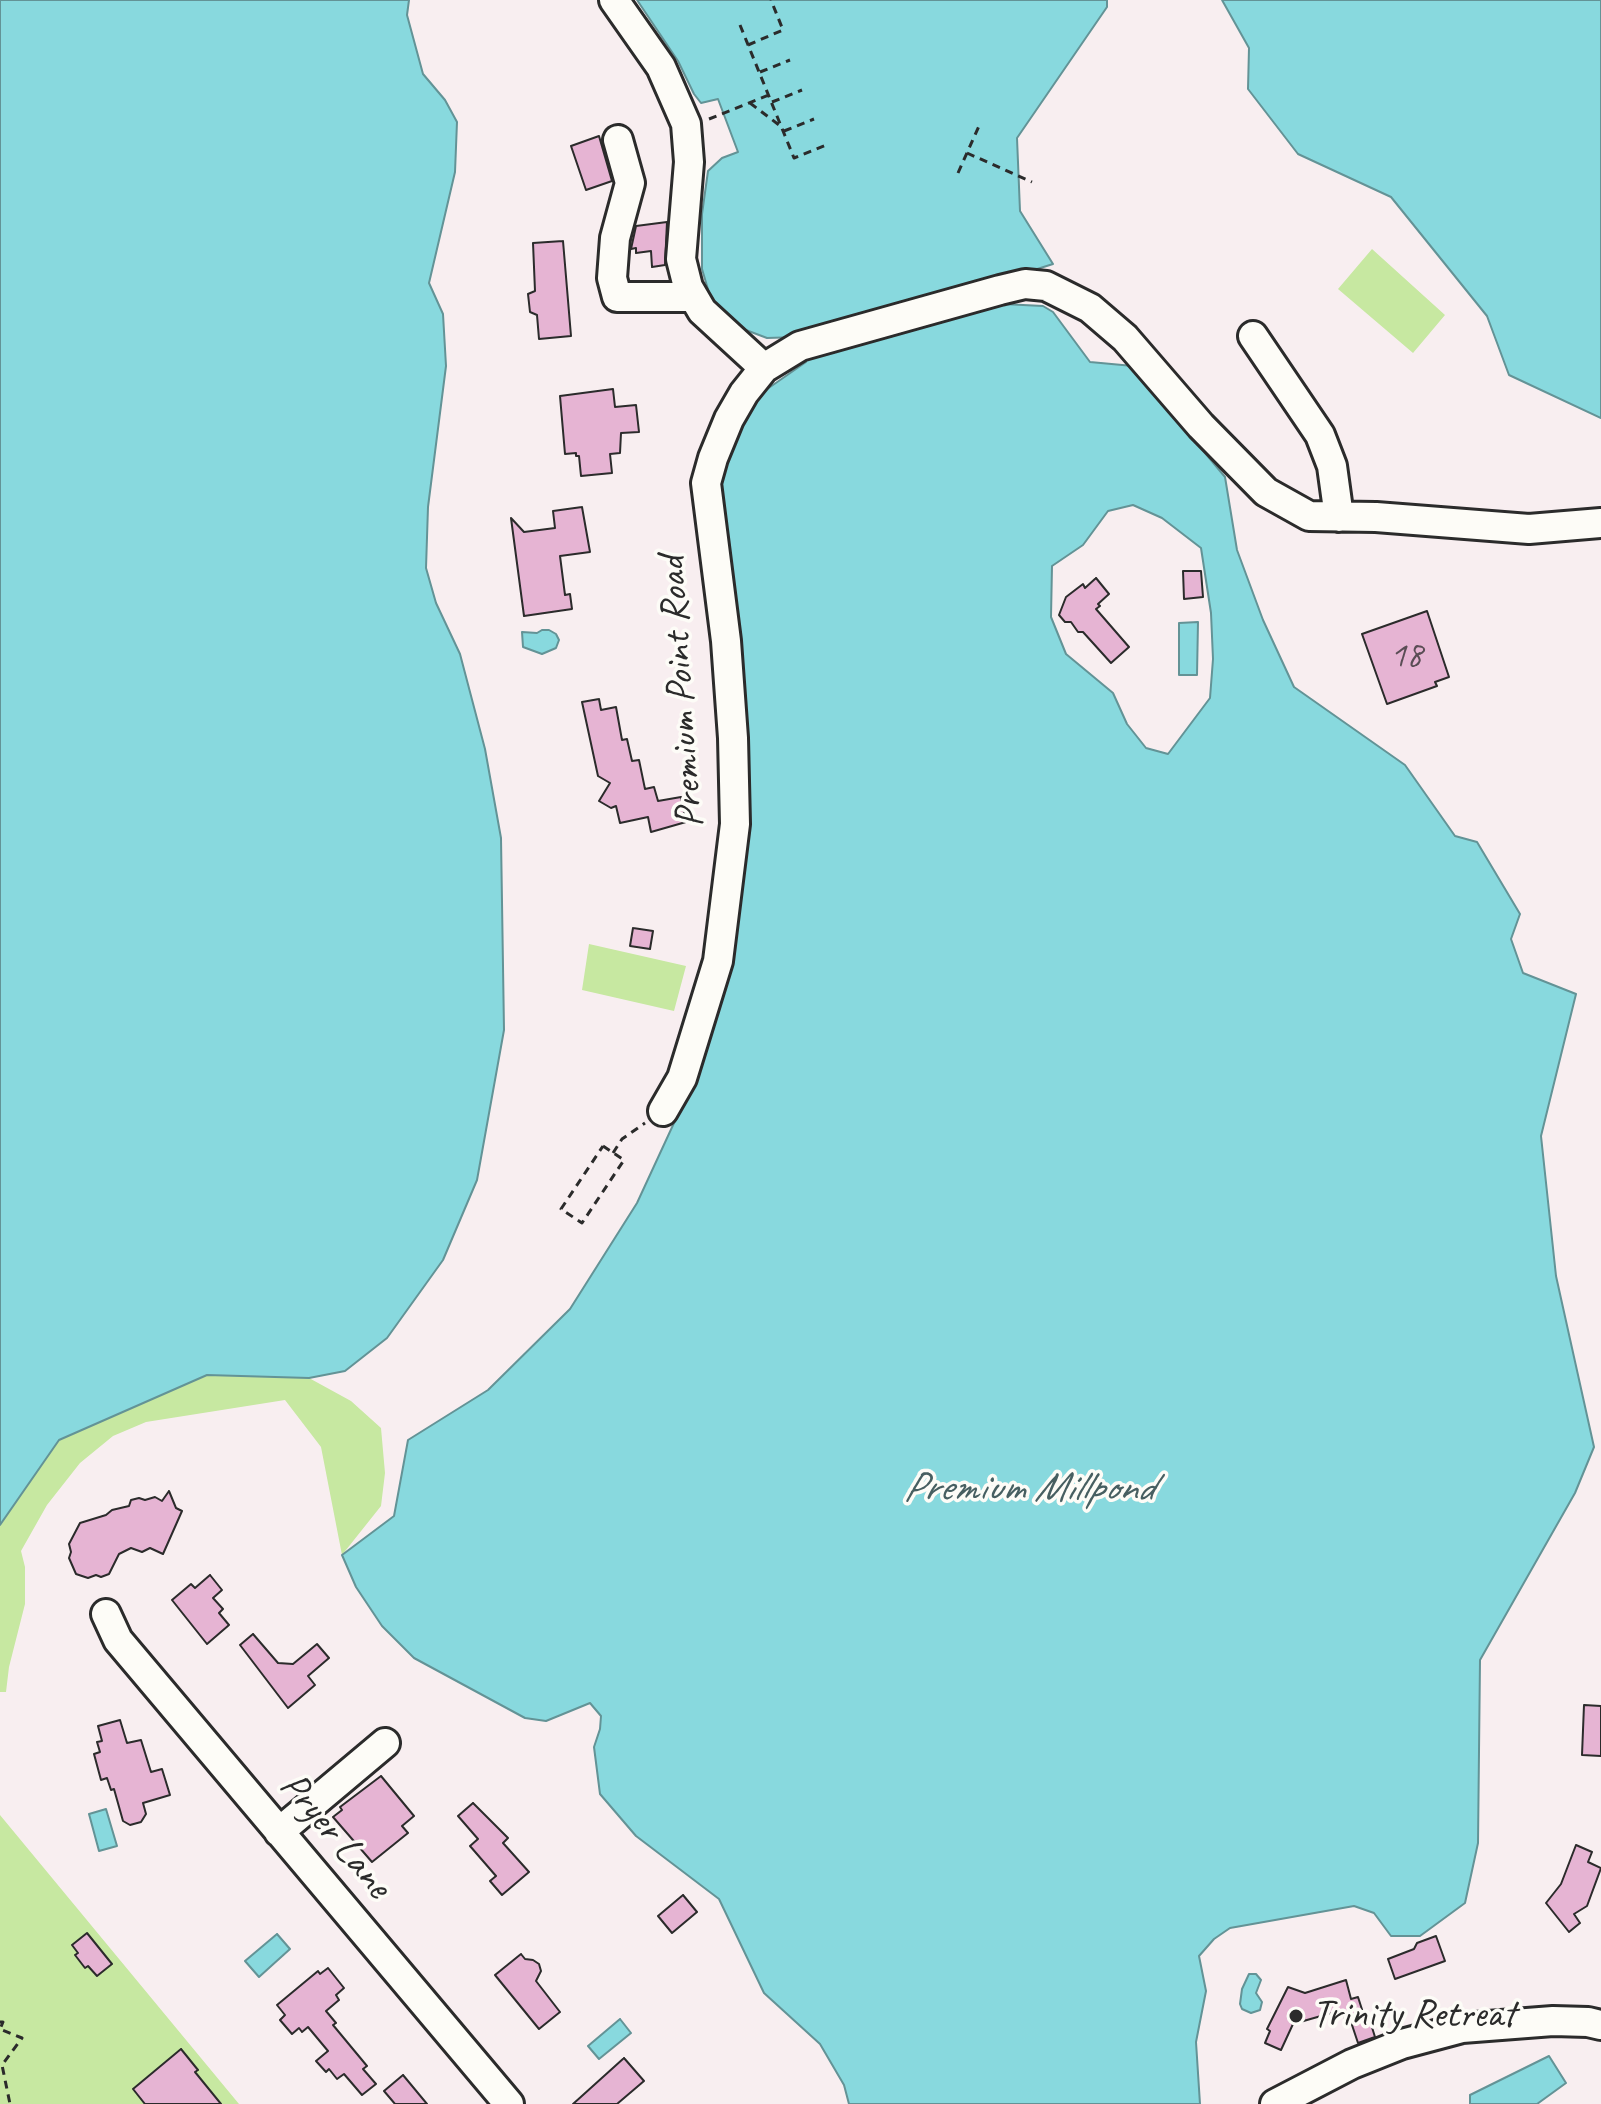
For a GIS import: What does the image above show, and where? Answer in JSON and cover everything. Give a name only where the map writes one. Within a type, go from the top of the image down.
[{"type":"street","points":[[614,0],[661,67],[686,128],[689,162],[681,259],[688,287],[702,311],[764,368]]},
{"type":"street","points":[[618,140],[630,183],[615,238],[612,278],[617,297],[693,297]]},
{"type":"street","name":"Premium Point Road","points":[[663,1111],[682,1078],[718,961],[735,824],[726,641],[706,483],[729,419],[764,368],[800,346],[1000,290],[1025,284],[1046,286],[1090,308],[1125,338],[1201,426],[1266,492],[1309,516],[1376,517],[1529,529],[1601,523]]},
{"type":"street","points":[[1253,336],[1320,435],[1332,466],[1339,517]]},
{"type":"street","name":"Pryer Lane","points":[[106,1614],[118,1640],[509,2104]]},
{"type":"street","points":[[279,1832],[385,1743]]},
{"type":"street","points":[[1275,2104],[1352,2064],[1402,2044],[1462,2028],[1553,2021],[1601,2025]]},
{"type":"path","points":[[748,45],[783,30],[771,0]]},
{"type":"path","points":[[740,25],[794,158],[826,145]]},
{"type":"path","points":[[759,73],[790,60]]},
{"type":"path","points":[[771,102],[802,90]]},
{"type":"path","points":[[686,128],[769,95]]},
{"type":"path","points":[[750,103],[782,129]]},
{"type":"path","points":[[782,129],[814,119]]},
{"type":"path","points":[[958,173],[979,126]]},
{"type":"path","points":[[967,153],[1032,182]]},
{"type":"path","points":[[613,1153],[622,1139],[663,1111]]},
{"type":"path","points":[[603,1146],[613,1153],[624,1160],[582,1223],[561,1209],[603,1146]]},
{"type":"path","points":[[0,2022],[3,2022],[0,2029],[22,2038],[2,2065],[10,2104]]},
{"type":"green space","points":[[1372,249],[1445,315],[1413,353],[1338,289]]},
{"type":"green space","points":[[589,944],[686,966],[674,1011],[582,990]]},
{"type":"green space","points":[[207,1375],[309,1378],[351,1401],[381,1428],[385,1473],[381,1506],[342,1555],[321,1447],[285,1400],[146,1422],[113,1436],[80,1463],[47,1505],[21,1551],[25,1567],[25,1604],[6,1692],[0,1692],[0,1525],[59,1440]]},
{"type":"green space","points":[[0,1815],[239,2104],[0,2104]]},
{"type":"water","points":[[0,0],[409,0],[407,15],[423,74],[445,100],[457,122],[455,172],[429,283],[443,314],[446,366],[428,507],[426,568],[436,603],[460,654],[485,749],[501,838],[504,1030],[477,1180],[443,1260],[387,1338],[345,1371],[309,1378],[207,1375],[59,1440],[0,1525]]},
{"type":"water","name":"Premium Millpond","points":[[637,0],[1107,0],[1107,7],[1017,138],[1020,211],[1053,264],[996,282],[1003,304],[1043,306],[1053,312],[1090,362],[1133,366],[1225,477],[1237,550],[1263,620],[1294,687],[1405,765],[1455,836],[1477,842],[1520,914],[1511,939],[1523,973],[1576,994],[1541,1136],[1556,1276],[1594,1447],[1575,1493],[1480,1660],[1478,1843],[1465,1903],[1420,1936],[1391,1936],[1374,1913],[1354,1906],[1230,1928],[1214,1939],[1199,1956],[1206,1991],[1196,2042],[1200,2104],[849,2104],[844,2085],[820,2044],[764,1993],[719,1899],[636,1836],[600,1794],[594,1747],[601,1716],[590,1703],[546,1721],[525,1718],[414,1658],[382,1626],[356,1587],[342,1555],[394,1516],[408,1440],[488,1390],[570,1309],[637,1203],[686,1097],[728,955],[717,483],[732,441],[760,394],[806,362],[798,337],[767,338],[738,327],[712,303],[702,269],[702,214],[708,171],[722,158],[738,152],[718,99],[701,103],[678,61]],"holes":[[[1133,505],[1162,518],[1201,548],[1211,613],[1213,659],[1210,698],[1168,754],[1146,748],[1127,724],[1113,693],[1066,654],[1051,617],[1052,566],[1083,545],[1108,511]]]},
{"type":"water","points":[[1222,0],[1601,0],[1601,418],[1509,375],[1487,316],[1391,197],[1298,154],[1248,89],[1249,48]]},
{"type":"water","points":[[1198,622],[1197,675],[1179,675],[1179,623]]},
{"type":"water","points":[[542,630],[556,634],[559,640],[556,648],[542,654],[523,647],[522,632],[537,633]]},
{"type":"water","points":[[106,1809],[117,1846],[99,1851],[89,1814]]},
{"type":"water","points":[[277,1934],[290,1949],[259,1977],[245,1961]]},
{"type":"water","points":[[1249,1974],[1256,1974],[1261,1980],[1256,1993],[1262,2002],[1260,2010],[1251,2013],[1242,2009],[1240,2004]]},
{"type":"water","points":[[620,2019],[631,2033],[599,2059],[588,2046]]},
{"type":"water","points":[[1549,2056],[1566,2083],[1537,2104],[1470,2104],[1470,2095]]},
{"type":"building","points":[[599,136],[612,181],[586,190],[571,146]]},
{"type":"building","points":[[667,222],[665,265],[652,267],[651,251],[636,253],[636,248],[631,249],[636,226]]},
{"type":"building","points":[[563,241],[571,336],[539,339],[537,315],[530,312],[528,294],[535,291],[533,243]]},
{"type":"building","points":[[613,389],[615,407],[636,405],[639,432],[621,433],[620,453],[610,454],[612,473],[581,476],[579,456],[576,453],[565,454],[560,396]]},
{"type":"building","points":[[582,507],[590,552],[560,556],[565,595],[570,594],[572,609],[524,616],[511,518],[524,532],[555,528],[553,511]]},
{"type":"building","points":[[1183,571],[1201,571],[1203,597],[1184,599]]},
{"type":"building","points":[[1096,578],[1109,594],[1096,609],[1129,647],[1111,663],[1083,632],[1078,632],[1071,622],[1065,622],[1059,615],[1066,597],[1083,584],[1085,588]]},
{"type":"building","points":[[1427,611],[1449,677],[1435,682],[1437,686],[1387,704],[1362,634]]},
{"type":"building","points":[[599,699],[601,710],[616,707],[622,740],[627,739],[632,761],[639,760],[645,789],[654,787],[658,801],[681,797],[686,822],[651,832],[648,817],[620,823],[616,806],[611,808],[599,801],[610,783],[598,776],[582,702]]},
{"type":"building","points":[[633,928],[653,931],[650,949],[630,946]]},
{"type":"building","points":[[169,1491],[176,1508],[182,1511],[163,1554],[150,1548],[142,1552],[131,1548],[119,1554],[109,1574],[88,1578],[76,1574],[69,1558],[69,1544],[80,1523],[129,1506],[131,1500],[155,1497],[162,1501]]},
{"type":"building","points":[[210,1575],[222,1590],[213,1598],[223,1609],[219,1613],[229,1625],[207,1644],[172,1600],[191,1584],[195,1588]]},
{"type":"building","points":[[253,1634],[278,1663],[293,1664],[317,1644],[329,1658],[308,1676],[315,1685],[288,1708],[240,1645]]},
{"type":"building","points":[[1584,1705],[1601,1706],[1601,1756],[1582,1755]]},
{"type":"building","points":[[120,1720],[127,1743],[141,1740],[151,1772],[162,1769],[170,1795],[143,1803],[146,1814],[141,1822],[130,1825],[123,1821],[114,1789],[111,1790],[107,1778],[101,1780],[94,1754],[100,1752],[97,1742],[102,1741],[98,1726]]},
{"type":"building","points":[[381,1776],[414,1816],[402,1826],[408,1833],[372,1862],[333,1817],[342,1810],[340,1807]]},
{"type":"building","points":[[473,1803],[508,1838],[503,1843],[529,1872],[502,1895],[490,1881],[496,1876],[470,1846],[478,1839],[458,1816]]},
{"type":"building","points":[[1576,1845],[1592,1852],[1588,1862],[1601,1868],[1587,1906],[1574,1914],[1580,1923],[1569,1932],[1546,1903],[1561,1884]]},
{"type":"building","points":[[683,1895],[697,1912],[672,1933],[658,1916]]},
{"type":"building","points":[[87,1933],[112,1964],[97,1976],[88,1966],[85,1968],[72,1945]]},
{"type":"building","points":[[1436,1936],[1445,1961],[1395,1979],[1388,1959]]},
{"type":"building","points":[[521,1954],[525,1959],[539,1964],[541,1971],[536,1981],[560,2012],[539,2029],[495,1975]]},
{"type":"building","points":[[328,1968],[344,1988],[336,1995],[339,2000],[326,2011],[336,2023],[333,2025],[367,2066],[363,2069],[376,2084],[362,2095],[344,2074],[337,2079],[316,2061],[328,2051],[308,2027],[302,2032],[299,2028],[292,2034],[280,2020],[285,2015],[277,2005],[318,1971],[320,1974]]},
{"type":"building","name":"Trinity Retreat","points":[[1346,1980],[1351,1999],[1358,1997],[1366,2022],[1370,2021],[1375,2037],[1358,2043],[1351,2022],[1346,2023],[1342,2010],[1293,2024],[1281,2050],[1265,2043],[1270,2031],[1267,2029],[1288,1987],[1305,1993]]},
{"type":"building","points":[[181,2049],[221,2104],[145,2104],[133,2089]]},
{"type":"building","points":[[624,2058],[644,2081],[617,2104],[573,2104]]},
{"type":"building","points":[[403,2075],[427,2104],[395,2104],[384,2091]]},
{"type":"place","name":"Trinity Retreat","points":[[1296,2016]]}]
